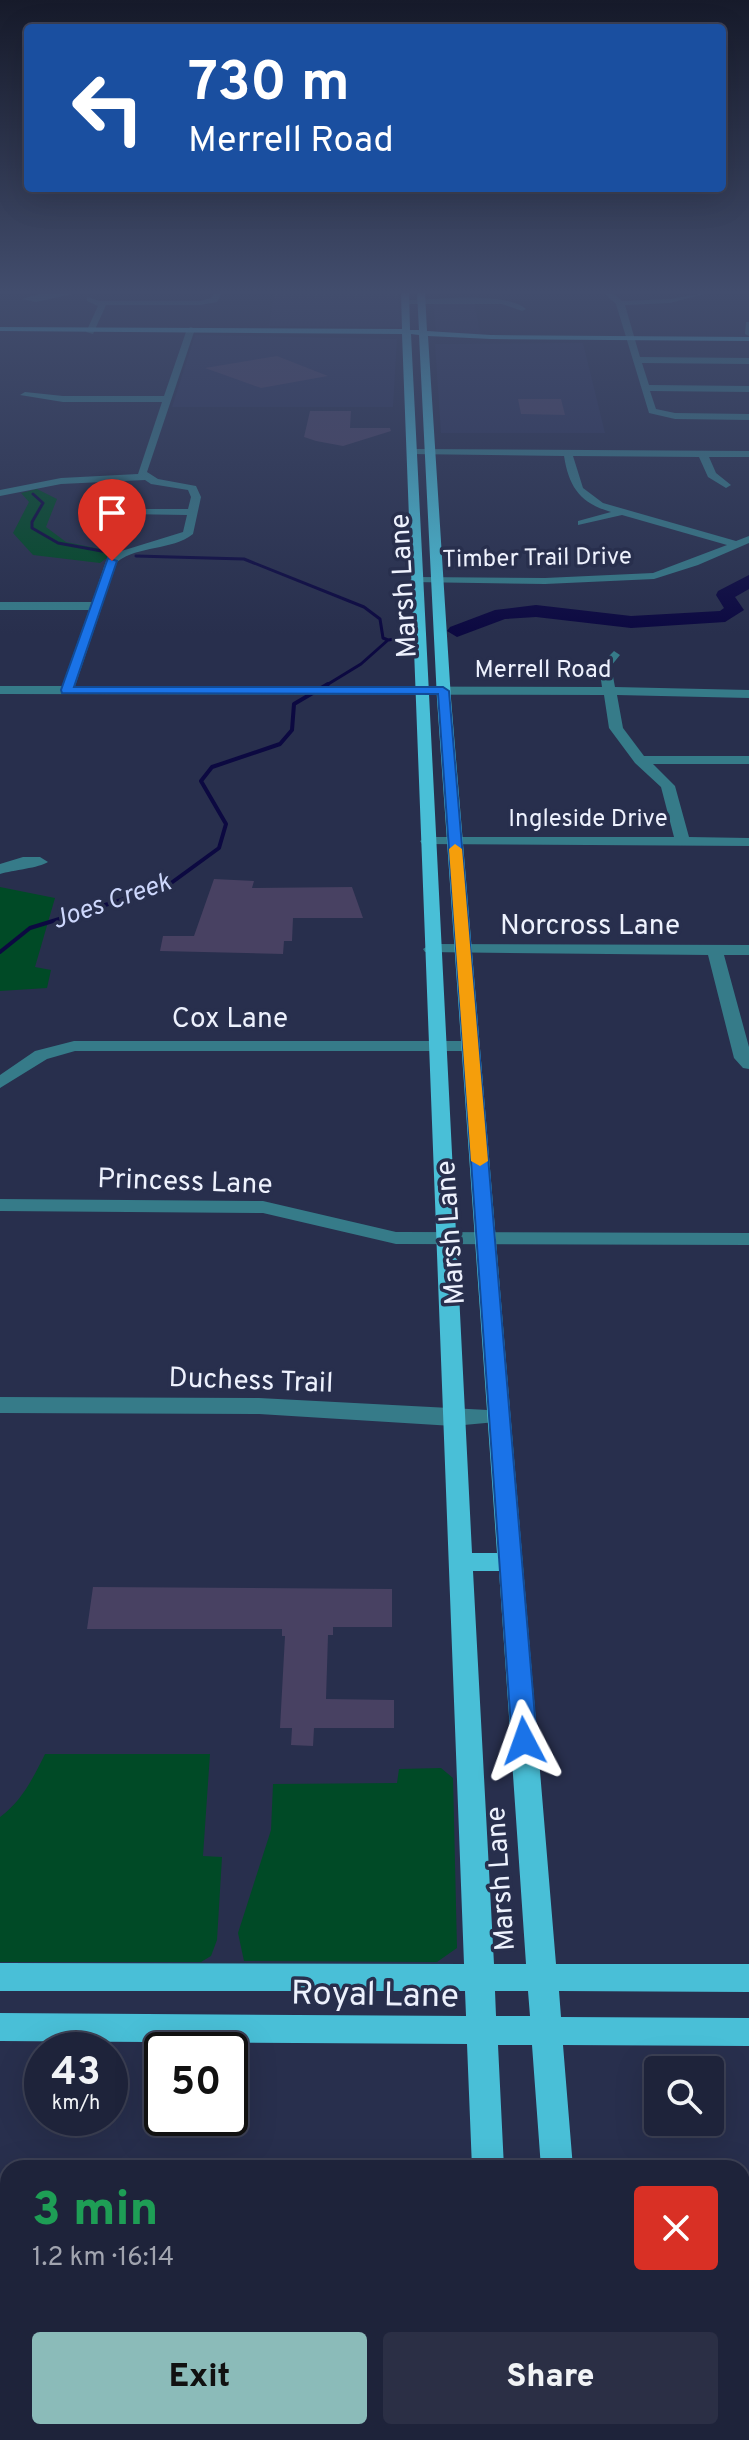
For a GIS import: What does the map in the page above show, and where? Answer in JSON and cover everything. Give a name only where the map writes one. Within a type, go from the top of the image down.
[{"type":"main road","points":[[411,408],[428,408]]},
{"type":"main road","name":"Marsh Lane","points":[[411,408],[431,949],[488,2160]]},
{"type":"main road","name":"Marsh Lane","points":[[428,408],[443,691],[556,2160]]},
{"type":"main road","points":[[414,509],[434,509]]},
{"type":"main road","points":[[459,1562],[511,1562]]},
{"type":"main road","name":"Royal Lane","points":[[0,1977],[749,1978]]},
{"type":"main road","name":"Royal Lane","points":[[0,2027],[749,2032]]},
{"type":"street","points":[[144,477],[142,469],[164,407]]},
{"type":"street","points":[[651,407],[652,411],[662,415],[749,417]]},
{"type":"street","points":[[412,452],[749,454]]},
{"type":"street","points":[[568,453],[574,487],[599,505],[736,544]]},
{"type":"street","points":[[702,453],[712,475],[726,485]]},
{"type":"street","points":[[0,493],[61,481],[144,477],[155,482],[192,488],[207,485]]},
{"type":"street","points":[[67,690],[112,561],[118,554],[188,534],[196,497],[192,488]]},
{"type":"street","points":[[124,511],[193,512]]},
{"type":"street","points":[[582,523],[621,512]]},
{"type":"street","name":"Timber Trail Drive","points":[[416,580],[592,580],[654,576],[694,563],[749,539]]},
{"type":"street","points":[[0,606],[94,606]]},
{"type":"street","points":[[614,655],[605,666],[616,728],[640,760],[668,786],[683,842]]},
{"type":"street","name":"Merrell Road","points":[[0,690],[749,694]]},
{"type":"street","points":[[640,760],[749,760]]},
{"type":"street","name":"Ingleside Drive","points":[[427,841],[749,842]]},
{"type":"street","points":[[0,869],[23,862],[40,862]]},
{"type":"street","name":"Norcross Lane","points":[[431,949],[749,950]]},
{"type":"street","points":[[715,950],[743,1058],[749,1064]]},
{"type":"street","name":"Cox Lane","points":[[0,1083],[41,1055],[74,1046],[471,1046]]},
{"type":"street","name":"Princess Lane","points":[[0,1205],[263,1207],[372,1234],[445,1238],[749,1239]]},
{"type":"street","name":"Duchess Trail","points":[[0,1405],[259,1406],[453,1418],[499,1416]]},
{"type":"shaded area","points":[[439,407],[599,407],[605,433],[441,433]]},
{"type":"green space","points":[[37,489],[57,499],[46,527],[66,542],[115,552],[100,563],[33,555],[13,533],[29,502],[21,493]]},
{"type":"green space","points":[[0,887],[55,898],[35,967],[51,970],[47,988],[0,991]]},
{"type":"green space","points":[[45,1754],[210,1754],[203,1856],[222,1857],[217,1940],[211,1956],[201,1962],[0,1962],[0,1817],[21,1796]]},
{"type":"green space","points":[[441,1768],[453,1778],[457,1948],[437,1962],[244,1961],[238,1933],[271,1830],[273,1784],[397,1783],[399,1769]]},
{"type":"building","points":[[520,407],[563,407],[565,415],[521,414]]},
{"type":"building","points":[[310,411],[351,411],[350,428],[390,428],[391,431],[343,446],[316,441],[304,437]]},
{"type":"building","points":[[214,879],[254,881],[252,888],[352,887],[363,918],[293,918],[292,941],[284,941],[283,954],[160,951],[163,936],[194,936]]},
{"type":"building","points":[[93,1587],[392,1589],[392,1627],[333,1627],[333,1635],[328,1635],[326,1699],[394,1700],[394,1728],[314,1728],[313,1746],[291,1745],[292,1728],[280,1728],[285,1636],[282,1636],[282,1629],[87,1629]]},
{"type":"waterway","points":[[33,494],[43,503],[32,522],[32,528],[58,543],[107,552]]},
{"type":"waterway","points":[[136,556],[244,559],[364,607],[380,619],[383,638],[388,640]]},
{"type":"waterway","name":"Joes Creek","points":[[457,631],[502,614],[536,611],[631,622],[725,616],[734,610],[725,595],[749,581]]},
{"type":"waterway","name":"Joes Creek","points":[[388,640],[402,638]]},
{"type":"waterway","name":"Joes Creek","points":[[325,686],[361,664],[388,640]]},
{"type":"waterway","name":"Joes Creek","points":[[0,952],[30,928],[167,886],[219,848],[226,824],[201,781],[212,767],[280,744],[292,730],[294,704],[328,684]]},
{"type":"slow traffic","points":[[455,849],[480,1161]]},
{"type":"route","points":[[112,561],[67,690],[443,691],[524,1741]]}]
